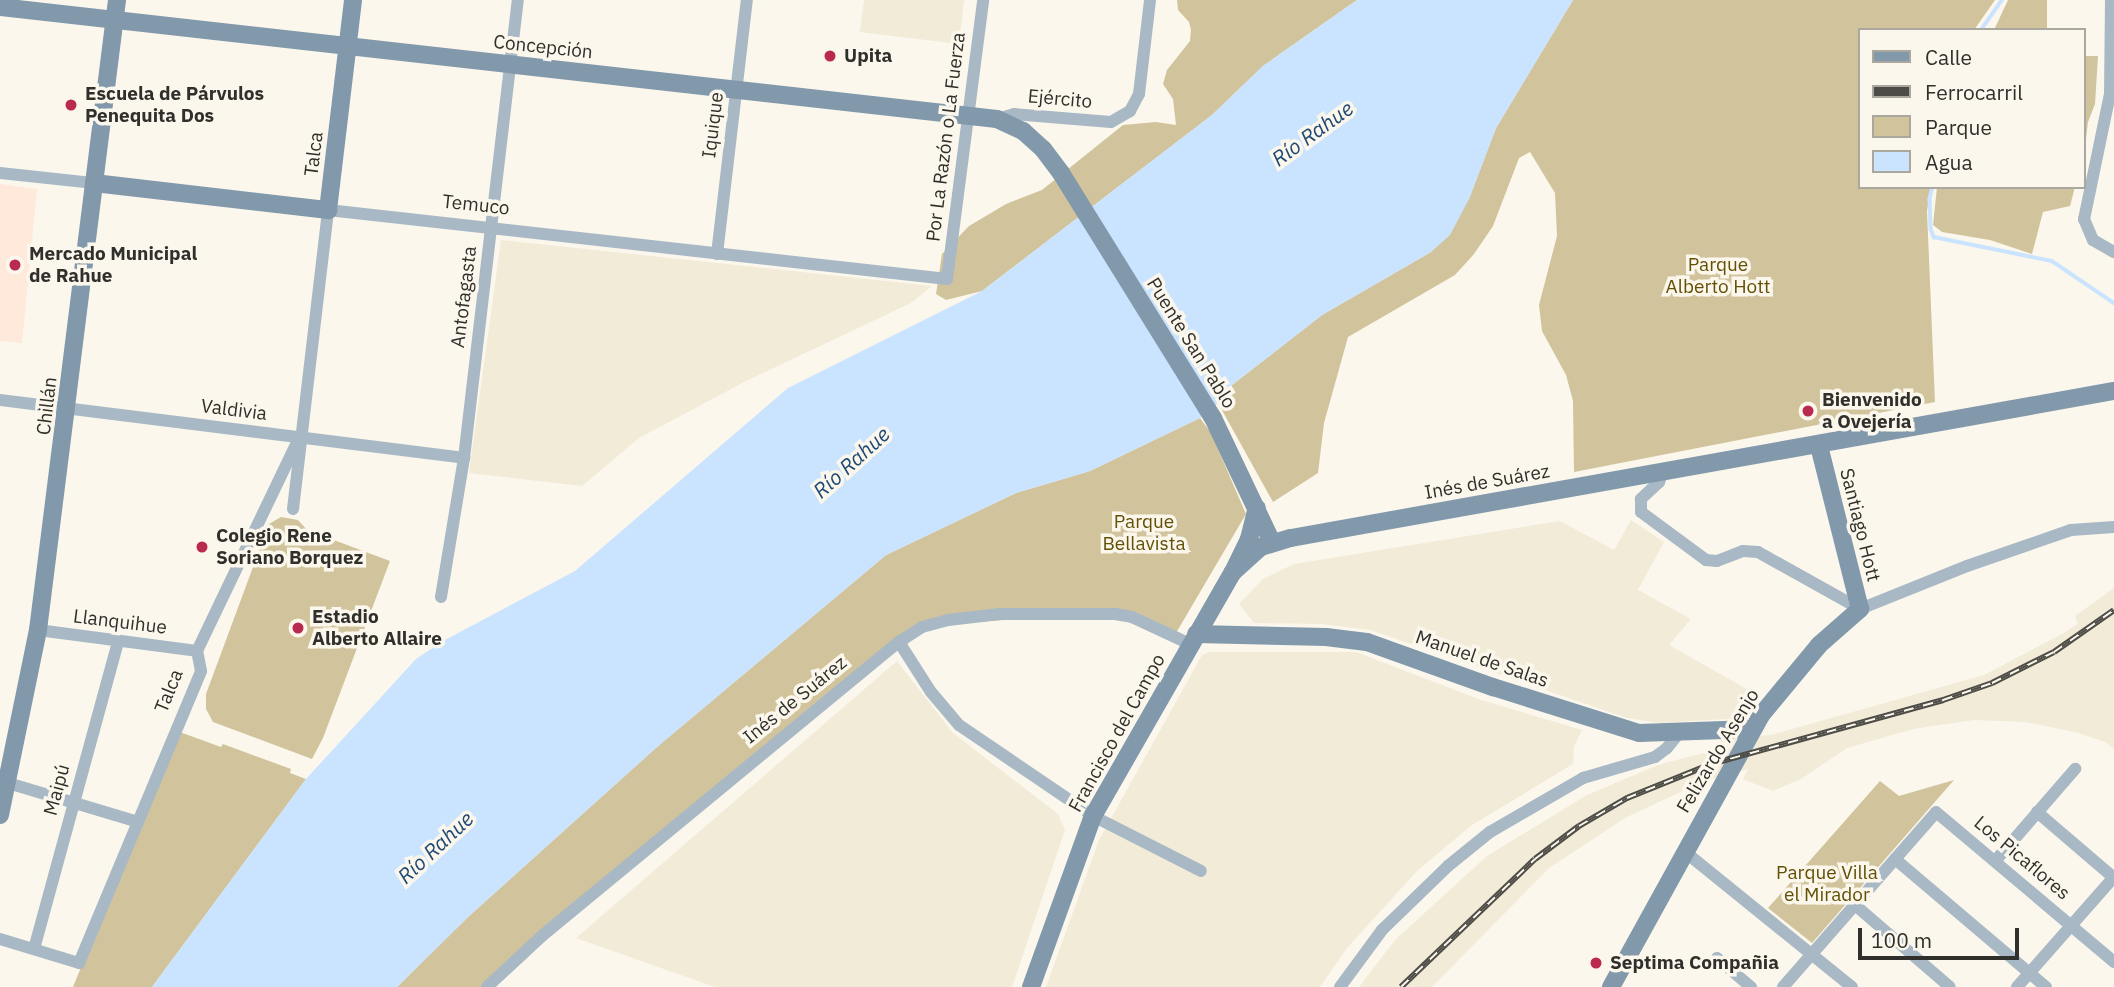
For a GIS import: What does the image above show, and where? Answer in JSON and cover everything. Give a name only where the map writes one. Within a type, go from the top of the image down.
[{"type":"street","name":"Chillán","points":[[0,815],[38,630],[68,410],[117,0]]},
{"type":"street","name":"Talca","points":[[293,509],[353,0]]},
{"type":"street","name":"Antofagasta","points":[[441,597],[464,458],[518,0]]},
{"type":"street","name":"Iquique","points":[[718,254],[747,0]]},
{"type":"street","name":"Por La Razón o La Fuerza","points":[[947,279],[983,0]]},
{"type":"street","name":"Ejército","points":[[997,119],[1014,114],[1111,122],[1130,111],[1139,94],[1150,0]]},
{"type":"street","points":[[2111,0],[2110,94],[2086,210],[2087,230],[2093,240],[2114,252]]},
{"type":"street","name":"Concepción","points":[[0,7],[997,119],[1023,131],[1043,149],[1061,173]]},
{"type":"street","name":"Temuco","points":[[0,173],[947,279]]},
{"type":"street","name":"Puente San Pablo","points":[[1061,173],[1213,418],[1272,542]]},
{"type":"street","name":"Inés de Suárez","points":[[1233,572],[1251,554],[1272,542],[1759,455],[1791,455],[1821,447],[1862,443],[1898,430],[2114,391]]},
{"type":"street","name":"Valdivia","points":[[0,400],[464,458]]},
{"type":"street","name":"Talca","points":[[34,949],[79,964],[201,671],[197,651],[292,448],[300,438]]},
{"type":"street","name":"Santiago Hott","points":[[1821,447],[1860,610]]},
{"type":"street","points":[[1664,472],[1659,482],[1641,499],[1640,509],[1706,560],[1717,561],[1742,551],[1758,552],[1860,610]]},
{"type":"street","name":"Francisco del Campo","points":[[1031,987],[1093,816],[1233,572],[1249,540],[1257,508]]},
{"type":"street","name":"Felizardo Asenjo","points":[[1611,987],[1752,729],[1813,651],[1860,610],[1967,566],[2071,530],[2114,527]]},
{"type":"street","name":"Inés de Suárez","points":[[487,987],[543,935],[899,642],[922,627],[948,620],[1000,614],[1115,614],[1132,617],[1193,639]]},
{"type":"street","name":"Llanquihue","points":[[38,630],[197,651]]},
{"type":"street","name":"Manuel de Salas","points":[[1193,639],[1354,639],[1620,728],[1651,734],[1752,729]]},
{"type":"street","name":"Maipú","points":[[34,949],[118,642]]},
{"type":"street","points":[[899,642],[931,692],[959,725],[1093,816],[1201,872]]},
{"type":"street","points":[[1340,987],[1382,930],[1448,866],[1490,832],[1568,785],[1655,757],[1667,748],[1679,733]]},
{"type":"street","points":[[1996,860],[2075,769]]},
{"type":"street","points":[[8,783],[138,822]]},
{"type":"street","name":"Los Picaflores","points":[[1895,859],[1936,812],[2114,962]]},
{"type":"street","points":[[2017,987],[2113,878],[2038,812]]},
{"type":"street","points":[[1684,850],[1852,987]]},
{"type":"street","points":[[1783,987],[1895,859],[2046,987]]},
{"type":"street","points":[[1855,905],[1950,987]]},
{"type":"street","points":[[0,939],[34,949]]},
{"type":"street","points":[[1717,958],[1751,987]]},
{"type":"shaded area","points":[[864,0],[964,0],[959,44],[860,32]]},
{"type":"shaded area","name":"Mercado Municipal de Rahue","points":[[0,184],[37,189],[22,343],[0,341]]},
{"type":"shaded area","points":[[501,240],[932,286],[911,303],[748,380],[639,438],[582,486],[469,473]]},
{"type":"shaded area","points":[[1631,520],[1664,542],[1638,590],[1691,619],[1669,645],[1759,696],[1743,718],[1660,723],[1627,718],[1370,630],[1322,624],[1254,623],[1239,604],[1263,579],[1294,564],[1560,521],[1614,550]]},
{"type":"shaded area","points":[[2114,588],[2114,749],[2105,742],[2075,732],[2026,722],[1974,720],[1913,729],[1847,748],[1801,779],[1773,791],[1743,779],[1748,769],[1702,782],[1625,818],[1549,868],[1432,987],[1359,987],[1395,940],[1487,856],[1587,795],[1658,765],[1718,749],[1721,739],[1771,735],[1984,675],[2078,624],[2075,616]]},
{"type":"shaded area","points":[[1209,652],[1356,652],[1481,700],[1582,730],[1574,747],[1573,764],[1472,825],[1417,871],[1347,948],[1320,987],[1046,987],[1099,840],[1202,655]]},
{"type":"shaded area","points":[[897,661],[953,733],[1058,814],[1065,830],[1012,987],[715,987],[576,938]]},
{"type":"green space","points":[[1177,0],[1357,0],[1263,66],[1212,115],[982,291],[946,300],[936,294],[942,254],[969,226],[1006,204],[1042,190],[1123,125],[1156,122],[1176,125],[1173,99],[1163,84],[1167,70],[1190,41],[1191,30],[1189,22],[1178,10]]},
{"type":"green space","name":"Parque Alberto Hott","points":[[1573,0],[1995,0],[1975,28],[1858,28],[1858,189],[1931,189],[1927,211],[1935,402],[1574,472],[1573,401],[1566,375],[1542,331],[1539,305],[1557,236],[1555,193],[1530,152],[1519,158],[1493,226],[1474,254],[1455,275],[1348,337],[1324,423],[1318,473],[1273,502],[1218,403],[1232,385],[1322,315],[1431,252],[1469,199],[1496,128]]},
{"type":"green space","points":[[2008,0],[2047,0],[2047,28],[1995,28]]},
{"type":"green space","points":[[2086,56],[2098,56],[2095,104],[2088,122],[2086,138]]},
{"type":"green space","points":[[1937,189],[2074,189],[2070,206],[2043,212],[2032,254],[1990,240],[1942,232],[1933,225]]},
{"type":"green space","name":"Parque Bellavista","points":[[1200,418],[1211,433],[1246,514],[1176,633],[1130,611],[921,626],[483,987],[397,987],[468,917],[657,747],[886,555],[1016,493],[1090,471]]},
{"type":"green space","name":"Estadio Alberto Allaire","points":[[281,517],[298,520],[307,530],[390,561],[323,738],[312,759],[213,722],[206,709],[206,694],[269,524]]},
{"type":"green space","points":[[177,731],[221,747],[223,744],[291,769],[290,773],[306,779],[152,987],[73,987]]},
{"type":"green space","name":"Parque Villa el Mirador","points":[[1954,780],[1812,943],[1768,908],[1880,781],[1899,796]]},
{"type":"water","name":"Río Rahue","points":[[1357,0],[1573,0],[1496,128],[1469,199],[1450,235],[1431,252],[1322,315],[1232,385],[1218,403],[1200,418],[1090,471],[1016,493],[886,555],[657,747],[468,917],[397,987],[152,987],[306,779],[416,659],[443,641],[575,571],[788,388],[982,291],[1212,115],[1263,66]]},
{"type":"waterway","points":[[1982,28],[2002,0]]},
{"type":"waterway","points":[[1932,189],[1930,199],[1931,229],[1934,237],[2052,261],[2114,303]]},
{"type":"railway","points":[[1401,987],[1535,859],[1579,826],[1627,798],[1711,764],[1943,700],[1992,683],[2054,652],[2114,610]]},
{"type":"place","name":"Upita","points":[[830,56]]},
{"type":"place","name":"Escuela de Párvulos Penequita Dos","points":[[71,105]]},
{"type":"place","name":"Mercado Municipal de Rahue","points":[[15,265]]},
{"type":"place","name":"Bienvenido a Ovejería","points":[[1808,411]]},
{"type":"place","name":"Colegio Rene Soriano Borquez","points":[[202,547]]},
{"type":"place","name":"Estadio Alberto Allaire","points":[[298,628]]},
{"type":"place","name":"Septima Compañia","points":[[1596,963]]}]
